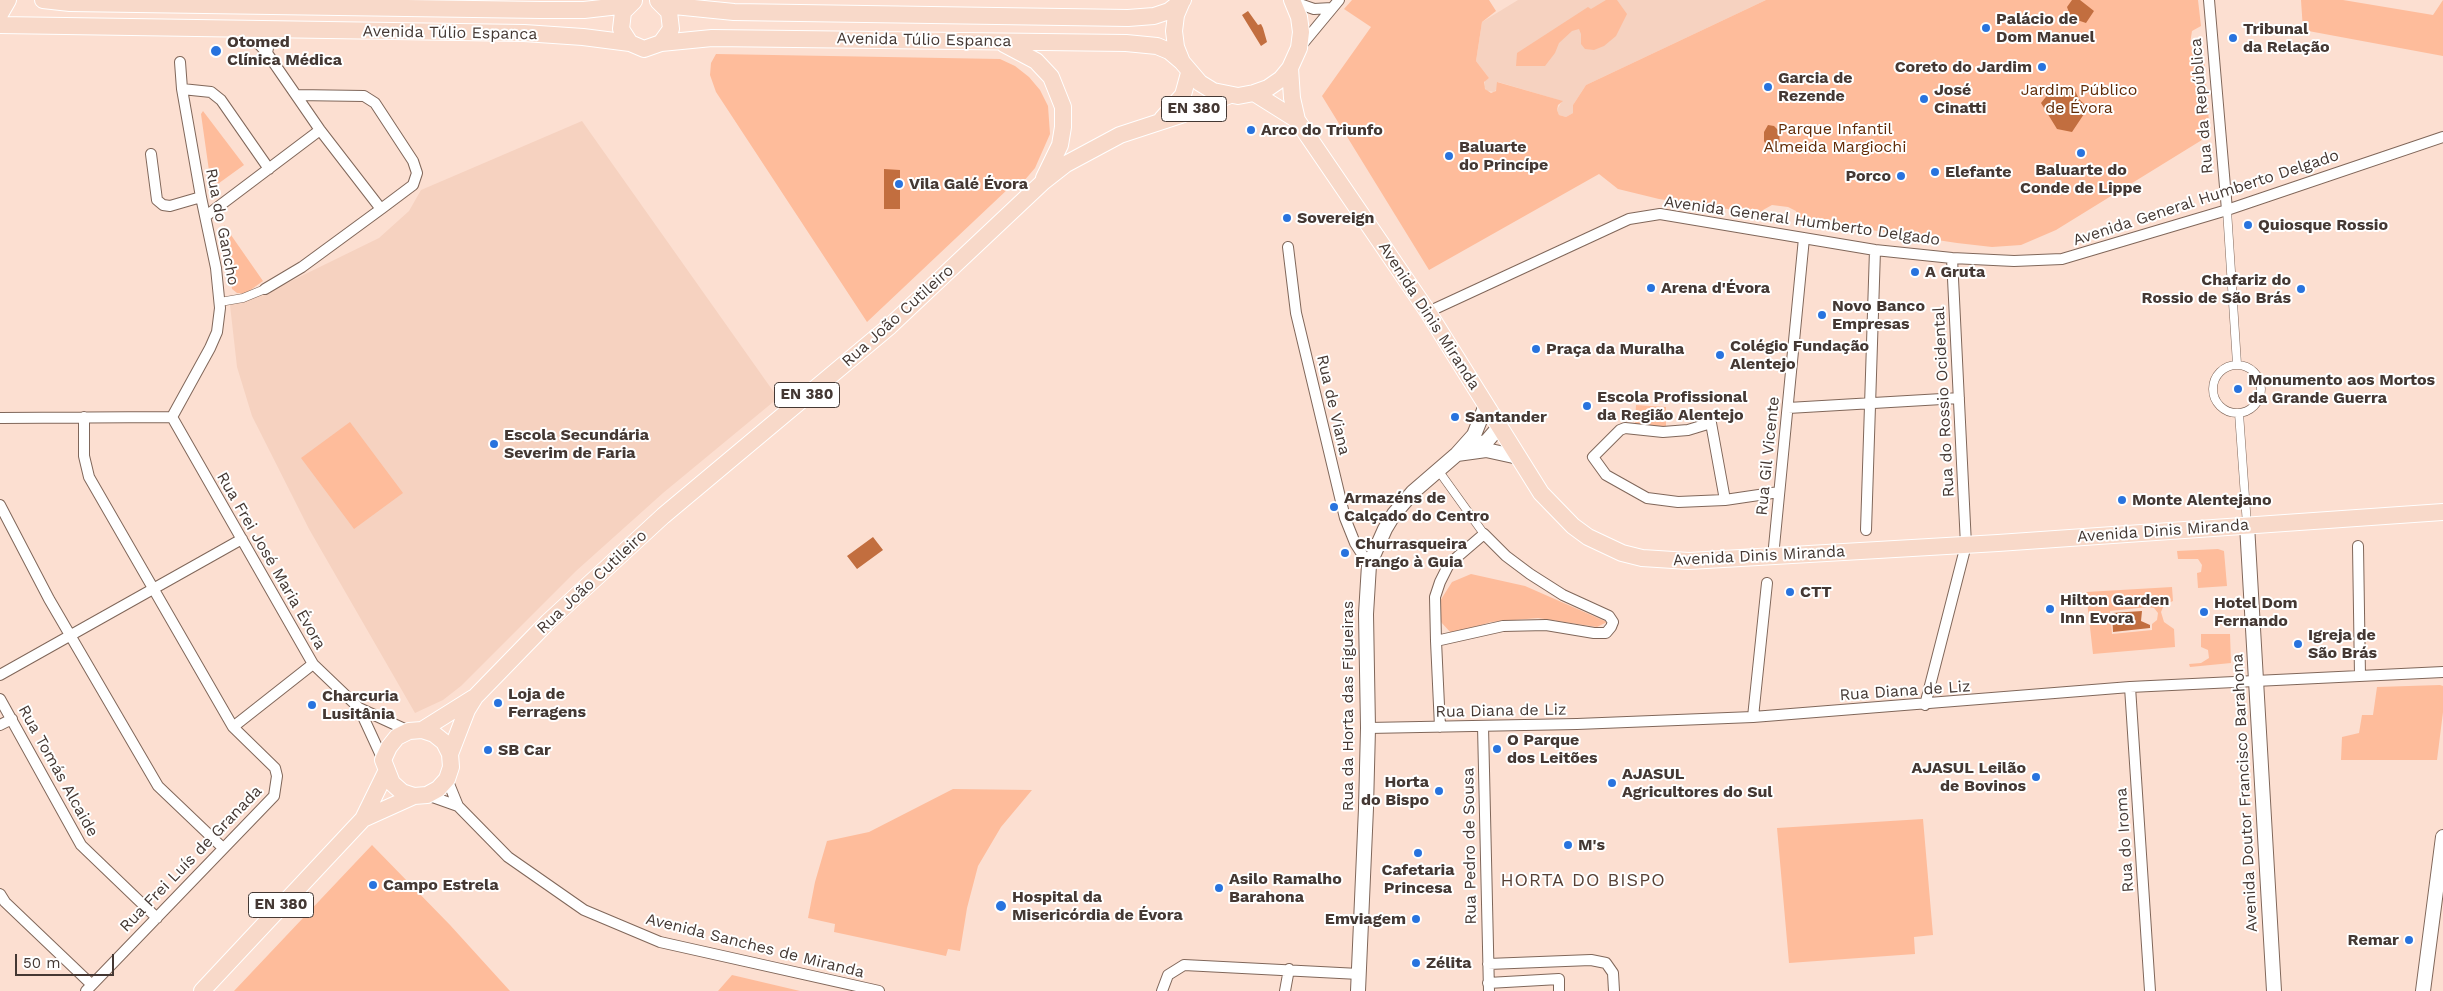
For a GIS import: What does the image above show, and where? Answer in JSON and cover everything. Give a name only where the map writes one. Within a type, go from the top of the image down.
[{"type":"main road","points":[[0,14],[8,0]]},
{"type":"main road","name":"Avenida Túlio Espanca","points":[[43,0],[70,3],[541,10],[584,10],[632,2]]},
{"type":"main road","points":[[1183,0],[1176,15],[1174,31],[1176,47],[1185,68]]},
{"type":"main road","name":"Avenida Túlio Espanca","points":[[660,3],[734,12],[1128,18],[1154,16],[1169,11],[1183,0]]},
{"type":"main road","points":[[1230,95],[1254,93],[1274,83],[1290,68],[1299,48],[1301,32],[1299,17],[1293,1]]},
{"type":"main road","name":"Avenida Túlio Espanca","points":[[630,43],[620,29],[623,12],[632,2]]},
{"type":"main road","name":"Avenida Túlio Espanca","points":[[660,3],[669,12],[671,29],[662,43]]},
{"type":"main road","name":"Avenida Túlio Espanca","points":[[0,25],[540,34],[630,43],[644,49],[662,43],[712,38],[1126,43],[1158,46],[1169,51],[1206,87],[1230,95]]},
{"type":"main road","points":[[997,41],[1036,61],[1051,77],[1063,107],[1063,127],[1060,145],[1043,182]]},
{"type":"main road","name":"Rua João Cutileiro","points":[[1158,122],[1183,95],[1185,68]]},
{"type":"main road","name":"Avenida Dinis Miranda","points":[[1290,68],[1292,98],[1297,120],[1428,312],[1541,493],[1573,526],[1588,537],[1622,553],[1668,561],[1773,557],[2443,512]]},
{"type":"main road","name":"Avenida Dinis Miranda","points":[[1254,93],[1297,120]]},
{"type":"main road","name":"Rua João Cutileiro","points":[[362,819],[438,789],[447,779],[451,767],[450,754],[466,710],[475,697],[548,622],[654,525],[890,326],[1043,182],[1091,150],[1120,135],[1230,95]]},
{"type":"main road","name":"Rua João Cutileiro","points":[[202,991],[362,819],[384,766],[389,747],[397,737],[415,730],[475,697]]},
{"type":"main road","points":[[415,730],[439,738],[450,754]]},
{"type":"main road","points":[[384,766],[392,783],[402,792],[420,795]]},
{"type":"street","name":"Rua da República","points":[[2209,0],[2227,210]]},
{"type":"street","points":[[1293,1],[1314,9],[1335,4]]},
{"type":"street","points":[[1299,48],[1335,4]]},
{"type":"street","points":[[246,30],[267,53],[320,130],[381,209]]},
{"type":"street","points":[[267,53],[270,37],[285,30]]},
{"type":"street","name":"Rua do Gancho","points":[[172,417],[217,332],[220,302],[216,268],[206,216],[200,197],[182,89],[180,62]]},
{"type":"street","points":[[182,89],[211,92],[221,100],[269,168]]},
{"type":"street","points":[[220,302],[243,298],[264,289],[302,267],[413,185],[417,173],[413,161],[376,103],[364,96],[296,95]]},
{"type":"street","points":[[206,216],[320,130]]},
{"type":"street","name":"Avenida General Humberto Delgado","points":[[1428,312],[1629,219],[1660,214],[1875,250],[1952,258],[2014,261],[2062,259],[2227,210],[2443,137]]},
{"type":"street","points":[[151,154],[157,200],[162,205],[170,206],[200,197]]},
{"type":"street","points":[[2227,210],[2237,364]]},
{"type":"street","name":"Rua Gil Vicente","points":[[1773,557],[1804,238]]},
{"type":"street","name":"Rua de Viana","points":[[1288,247],[1298,319],[1345,518],[1355,543],[1369,565]]},
{"type":"street","points":[[1866,530],[1868,404],[1875,250]]},
{"type":"street","name":"Rua do Rossio Ocidental","points":[[1925,705],[1966,545],[1952,258]]},
{"type":"street","points":[[2237,364],[2252,369],[2260,380],[2262,388],[2258,402],[2253,408],[2239,413],[2223,409],[2217,403],[2212,389],[2216,375],[2228,366],[2237,364]]},
{"type":"street","points":[[1788,408],[1959,398]]},
{"type":"street","name":"Rua da Horta das Figueiras","points":[[1358,991],[1368,728],[1366,614],[1369,565],[1385,529],[1403,502],[1457,454],[1474,435],[1486,405]]},
{"type":"street","name":"Avenida Doutor Francisco Barahona","points":[[2239,413],[2274,991]]},
{"type":"street","points":[[0,418],[84,416],[172,417]]},
{"type":"street","name":"Rua Frei Luís de Granada","points":[[84,416],[84,456],[89,477],[232,727],[274,768],[277,782],[274,796],[88,987]]},
{"type":"street","name":"Rua Frei José Maria Évora","points":[[172,417],[313,664],[359,708],[415,730]]},
{"type":"street","points":[[1725,500],[1711,423],[1688,430],[1663,432],[1625,428],[1620,430],[1593,457],[1606,475],[1647,498],[1678,502],[1725,500],[1779,492]]},
{"type":"street","name":"Rua da Horta das Figueiras","points":[[1457,454],[1487,441],[1499,427]]},
{"type":"street","points":[[1457,454],[1486,450],[1518,457]]},
{"type":"street","points":[[1436,641],[1502,626],[1546,625],[1606,633],[1613,622],[1609,616],[1563,594],[1530,574],[1506,556],[1484,534],[1438,470]]},
{"type":"street","points":[[0,505],[49,600],[158,786],[223,848]]},
{"type":"street","points":[[1440,727],[1436,597],[1440,582],[1449,564],[1484,534]]},
{"type":"street","points":[[0,675],[242,539]]},
{"type":"street","points":[[2358,546],[2360,676]]},
{"type":"street","points":[[1753,717],[1767,583]]},
{"type":"street","points":[[232,727],[313,664]]},
{"type":"street","name":"Rua Diana de Liz","points":[[1368,728],[1753,717],[1925,705],[2130,687],[2443,672]]},
{"type":"street","name":"Rua do Iroma","points":[[2130,687],[2150,991]]},
{"type":"street","name":"Rua Tomás Alcaide","points":[[0,699],[81,845],[157,918]]},
{"type":"street","name":"Rua Frei José Maria Évora","points":[[359,708],[384,766]]},
{"type":"street","points":[[0,725],[12,719]]},
{"type":"street","name":"Rua Pedro de Sousa","points":[[1483,726],[1489,987]]},
{"type":"street","name":"Avenida Sanches de Miranda","points":[[447,779],[458,806],[508,857],[584,910],[660,942],[879,991]]},
{"type":"street","name":"Avenida Sanches de Miranda","points":[[420,795],[458,806]]},
{"type":"street","points":[[2423,991],[2443,837]]},
{"type":"street","points":[[0,894],[5,902],[88,987]]},
{"type":"street","points":[[1488,964],[1591,960],[1606,963],[1613,973],[1614,991]]},
{"type":"street","points":[[1162,991],[1168,975],[1184,965],[1359,974]]},
{"type":"street","points":[[1285,991],[1289,969]]},
{"type":"street","points":[[1489,987],[1559,979],[1559,991]]},
{"type":"shaded area","points":[[1518,0],[1766,0],[1586,85],[1573,105],[1573,113],[1566,117],[1559,115],[1557,110],[1562,101],[1498,82],[1497,89],[1494,92],[1487,91],[1484,87],[1485,80],[1489,78],[1476,61],[1482,22]]},
{"type":"shaded area","points":[[2072,0],[2080,0],[2094,11],[2086,23],[2071,18],[2067,7]]},
{"type":"shaded area","points":[[1248,11],[1258,25],[1261,24],[1263,28],[1267,42],[1261,46],[1242,15]]},
{"type":"shaded area","points":[[2059,87],[2075,91],[2079,99],[2088,108],[2072,132],[2057,129],[2041,103],[2049,93]]},
{"type":"shaded area","name":"Escola Secundária Severim de Faria","points":[[582,121],[778,398],[663,493],[576,571],[461,686],[443,700],[415,713],[309,529],[252,416],[237,367],[230,305],[285,284],[379,238],[409,211],[421,190]]},
{"type":"shaded area","points":[[1768,125],[1774,126],[1779,131],[1780,146],[1776,151],[1768,149],[1764,141],[1764,132]]},
{"type":"shaded area","points":[[884,169],[900,170],[900,209],[884,209]]},
{"type":"shaded area","points":[[873,537],[883,550],[857,569],[847,556]]},
{"type":"shaded area","points":[[2142,611],[2141,621],[2150,625],[2150,628],[2113,632],[2112,613]]},
{"type":"green space","name":"Jardim Público de Évora","points":[[1352,0],[1489,0],[1496,11],[1482,22],[1476,61],[1489,78],[1484,82],[1485,89],[1491,93],[1496,91],[1497,82],[1563,101],[1558,105],[1557,110],[1559,115],[1566,117],[1573,113],[1573,105],[1586,85],[1766,0],[2198,0],[2201,26],[2192,31],[2190,44],[2195,55],[2204,58],[2210,135],[2056,230],[2021,245],[1992,247],[1957,243],[1798,219],[1796,211],[1788,207],[1772,205],[1763,210],[1762,214],[1659,199],[1618,189],[1599,174],[1429,270],[1322,96],[1371,27],[1344,9]]},
{"type":"green space","points":[[1606,0],[1617,0],[1627,14],[1616,36],[1604,46],[1594,50],[1585,49],[1581,44],[1579,29],[1572,31],[1559,43],[1555,53],[1545,66],[1516,66],[1517,53],[1588,7],[1591,9]]},
{"type":"green space","points":[[2301,0],[2343,0],[2433,15],[2443,0],[2443,56],[2303,30]]},
{"type":"green space","name":"Vila Galé Évora","points":[[716,54],[1000,59],[1015,66],[1029,77],[1040,90],[1048,106],[1050,134],[1035,168],[1018,188],[1009,188],[867,322],[716,92],[710,75],[711,63]]},
{"type":"green space","points":[[203,111],[244,165],[215,186],[211,185],[201,114]]},
{"type":"green space","points":[[224,225],[263,281],[245,294],[237,293],[232,289]]},
{"type":"green space","points":[[1636,405],[1666,407],[1666,428],[1635,426]]},
{"type":"green space","points":[[350,422],[403,493],[354,529],[301,458]]},
{"type":"green space","points":[[2218,549],[2224,551],[2227,586],[2198,588],[2197,573],[2201,572],[2202,565],[2198,559],[2178,559],[2177,551]]},
{"type":"green space","points":[[1471,574],[1525,586],[1607,622],[1597,627],[1538,618],[1491,622],[1452,634],[1440,621],[1440,601],[1452,582]]},
{"type":"green space","points":[[2172,587],[2173,601],[2164,605],[2161,612],[2164,622],[2174,629],[2175,647],[2093,654],[2086,592]],"holes":[[[2154,608],[2158,613],[2157,620],[2152,624],[2152,630],[2112,634],[2110,611]]]},
{"type":"green space","points":[[2201,634],[2230,634],[2231,663],[2190,667],[2189,664],[2201,663],[2209,658],[2208,650],[2201,647]]},
{"type":"green space","points":[[2443,686],[2443,712],[2437,760],[2341,760],[2342,737],[2359,733],[2362,715],[2373,715],[2377,687]]},
{"type":"green space","points":[[953,789],[1032,790],[1001,827],[978,866],[967,908],[960,951],[948,949],[946,956],[834,932],[835,924],[808,918],[815,882],[827,841],[869,832]]},
{"type":"green space","points":[[1923,819],[1933,935],[1914,937],[1915,954],[1789,963],[1777,828]]},
{"type":"green space","name":"Campo Estrela","points":[[372,845],[450,925],[510,991],[234,991]]},
{"type":"green space","points":[[732,975],[800,991],[718,991]]},
{"type":"place","name":"Palácio de Dom Manuel","points":[[1986,28]]},
{"type":"place","name":"Tribunal da Relação","points":[[2233,38]]},
{"type":"place","name":"Otomed Clínica Médica","points":[[216,51]]},
{"type":"place","name":"Coreto do Jardim","points":[[2042,67]]},
{"type":"place","name":"Garcia de Rezende","points":[[1768,87]]},
{"type":"place","name":"José Cinatti","points":[[1924,99]]},
{"type":"place","name":"Arco do Triunfo","points":[[1251,130]]},
{"type":"place","name":"Baluarte do Conde de Lippe","points":[[2081,153]]},
{"type":"place","name":"Baluarte do Princípe","points":[[1449,156]]},
{"type":"place","name":"Elefante","points":[[1935,172]]},
{"type":"place","name":"Porco","points":[[1901,176]]},
{"type":"place","name":"Vila Galé Évora","points":[[899,184]]},
{"type":"place","name":"Sovereign","points":[[1287,218]]},
{"type":"place","name":"Quiosque Rossio","points":[[2248,225]]},
{"type":"place","name":"A Gruta","points":[[1915,272]]},
{"type":"place","name":"Arena d'Évora","points":[[1651,288]]},
{"type":"place","name":"Chafariz do Rossio de São Brás","points":[[2301,289]]},
{"type":"place","name":"Novo Banco Empresas","points":[[1822,315]]},
{"type":"place","name":"Praça da Muralha","points":[[1536,349]]},
{"type":"place","name":"Colégio Fundação Alentejo","points":[[1720,355]]},
{"type":"place","name":"Monumento aos Mortos da Grande Guerra","points":[[2238,389]]},
{"type":"place","name":"Escola Profissional da Região Alentejo","points":[[1587,406]]},
{"type":"place","name":"Santander","points":[[1455,417]]},
{"type":"place","name":"Escola Secundária Severim de Faria","points":[[494,444]]},
{"type":"place","name":"Monte Alentejano","points":[[2122,500]]},
{"type":"place","name":"Armazéns de Calçado do Centro","points":[[1334,507]]},
{"type":"place","name":"Churrasqueira Frango à Guia","points":[[1345,553]]},
{"type":"place","name":"CTT","points":[[1790,592]]},
{"type":"place","name":"Hilton Garden Inn Evora","points":[[2050,609]]},
{"type":"place","name":"Hotel Dom Fernando","points":[[2204,612]]},
{"type":"place","name":"Igreja de São Brás","points":[[2298,644]]},
{"type":"place","name":"Loja de Ferragens","points":[[498,703]]},
{"type":"place","name":"Charcuria Lusitânia","points":[[312,705]]},
{"type":"place","name":"O Parque dos Leitões","points":[[1497,749]]},
{"type":"place","name":"SB Car","points":[[488,750]]},
{"type":"place","name":"AJASUL Leilão de Bovinos","points":[[2036,777]]},
{"type":"place","name":"AJASUL Agricultores do Sul","points":[[1612,783]]},
{"type":"place","name":"Horta do Bispo","points":[[1439,791]]},
{"type":"place","name":"M's","points":[[1568,845]]},
{"type":"place","name":"Cafetaria Princesa","points":[[1418,853]]},
{"type":"place","name":"Campo Estrela","points":[[373,885]]},
{"type":"place","name":"Asilo Ramalho Barahona","points":[[1219,888]]},
{"type":"place","name":"Hospital da Misericórdia de Évora","points":[[1001,906]]},
{"type":"place","name":"Emviagem","points":[[1416,919]]},
{"type":"place","name":"Remar","points":[[2409,940]]},
{"type":"place","name":"Zélita","points":[[1416,963]]},
{"type":"district","name":"HORTA DO BISPO","points":[[1583,881]]},
{"type":"park label","name":"Parque Infantil Almeida Margiochi","points":[[1835,138]]}]
